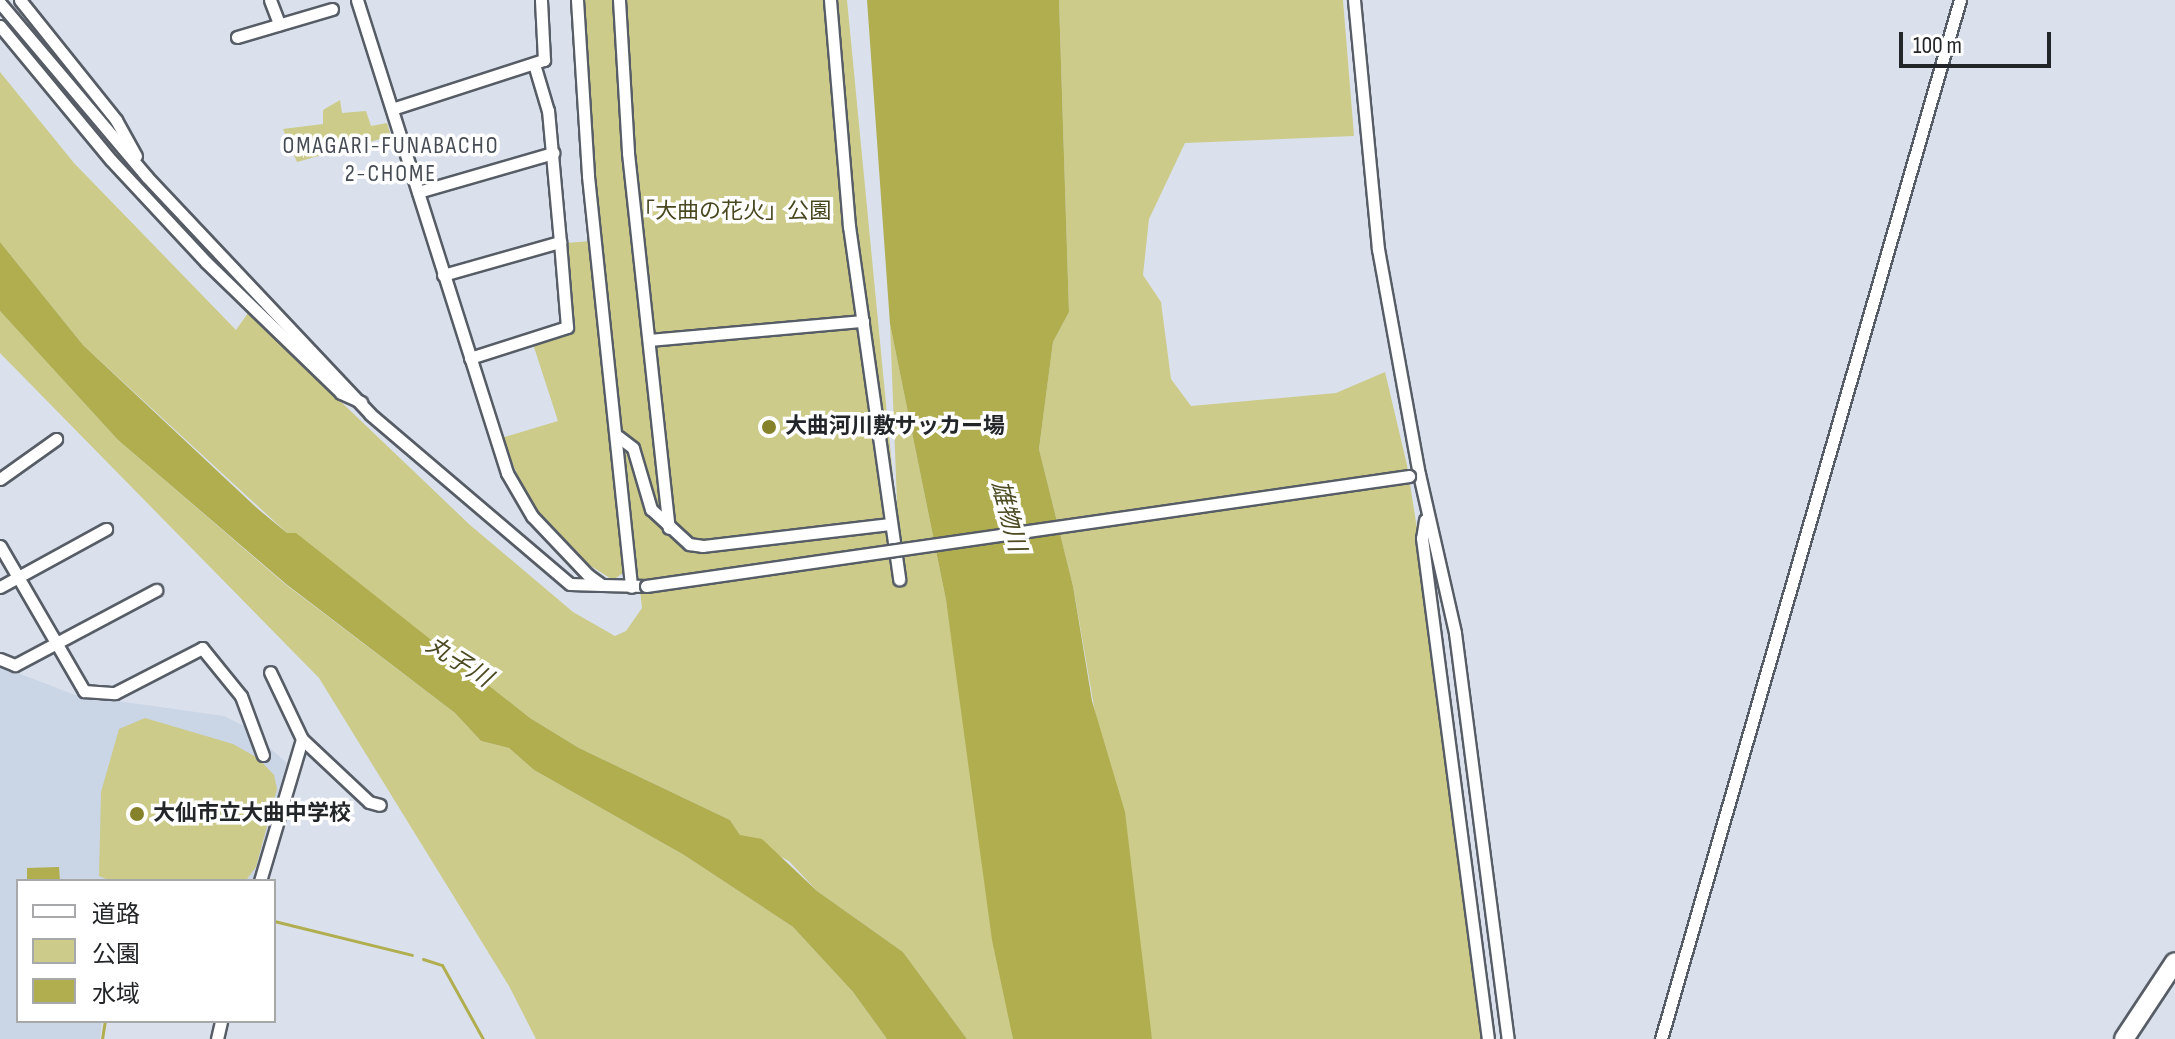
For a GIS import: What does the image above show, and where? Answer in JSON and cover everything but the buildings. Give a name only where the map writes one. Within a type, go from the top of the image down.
[{"type":"highway","points":[[2124,1039],[2175,962]]},
{"type":"street","points":[[20,0],[116,120],[147,177]]},
{"type":"street","points":[[270,0],[279,24]]},
{"type":"street","points":[[357,0],[507,473],[521,500],[602,585]]},
{"type":"street","points":[[392,109],[544,60],[541,0]]},
{"type":"street","points":[[577,0],[588,176],[631,587]]},
{"type":"street","points":[[619,0],[628,153],[669,528]]},
{"type":"street","points":[[830,0],[863,321],[899,579]]},
{"type":"street","points":[[1354,0],[1378,249],[1414,475],[1427,511],[1455,633],[1508,1039]]},
{"type":"street","points":[[1661,1039],[1960,0]]},
{"type":"street","points":[[0,3],[147,177],[361,403],[570,584],[646,586],[1414,475]]},
{"type":"street","points":[[237,37],[332,9]]},
{"type":"street","points":[[0,26],[111,160],[206,262],[341,393],[361,403]]},
{"type":"street","points":[[470,358],[567,327],[553,153],[534,64]]},
{"type":"street","points":[[418,192],[553,153]]},
{"type":"street","points":[[443,275],[560,242]]},
{"type":"street","points":[[649,340],[863,321]]},
{"type":"street","points":[[616,435],[633,448],[651,509],[669,528],[703,546],[891,524]]},
{"type":"street","points":[[0,479],[56,439]]},
{"type":"street","points":[[1427,511],[1422,538],[1488,1039]]},
{"type":"street","points":[[0,587],[106,529]]},
{"type":"street","points":[[0,546],[84,691],[115,693],[202,648],[241,696],[263,755]]},
{"type":"street","points":[[0,659],[15,665],[156,590]]},
{"type":"street","points":[[270,672],[302,739],[369,802],[380,805]]},
{"type":"street","points":[[261,879],[302,739]]},
{"type":"shaded area","name":"大仙市立大曲中学校","points":[[0,666],[75,695],[224,716],[246,727],[287,763],[256,879],[16,879],[16,1023],[102,1023],[100,1039],[0,1039]]},
{"type":"green space","name":"「大曲の花火」公園","points":[[585,0],[847,0],[898,528],[890,324],[946,600],[1013,1039],[967,1039],[903,952],[817,891],[789,861],[740,835],[730,820],[579,748],[530,718],[296,534],[287,533],[83,345],[0,242],[0,72],[74,163],[236,330],[248,313],[470,525],[573,612],[615,636],[626,631],[642,608],[598,221]]},
{"type":"green space","points":[[1059,0],[1343,0],[1354,136],[1185,143],[1149,219],[1143,275],[1161,302],[1171,379],[1191,406],[1336,393],[1385,372],[1407,465],[1448,726],[1481,1039],[1152,1039],[1073,586],[1039,449],[1053,342],[1069,312]]},
{"type":"green space","points":[[340,100],[342,113],[366,111],[371,126],[387,123],[391,136],[297,162],[283,129],[323,124],[323,110]]},
{"type":"green space","points":[[591,241],[623,573],[613,580],[575,556],[533,509],[501,438],[558,421],[533,344],[573,331],[566,243]]},
{"type":"green space","points":[[0,311],[118,440],[285,584],[455,713],[481,741],[509,748],[534,770],[684,855],[793,927],[853,992],[887,1039],[536,1039],[509,986],[319,678],[0,353]]},
{"type":"green space","points":[[145,718],[233,744],[258,758],[274,775],[277,789],[256,867],[247,879],[106,879],[99,876],[101,792],[119,729]]},
{"type":"water","name":"雄物川","points":[[867,0],[1059,0],[1069,312],[1053,342],[1039,449],[1073,586],[1092,701],[1125,812],[1152,1039],[1013,1039],[992,940],[946,600],[890,324]]},
{"type":"water","name":"丸子川","points":[[0,242],[83,345],[287,533],[296,533],[530,718],[579,748],[730,820],[740,835],[762,839],[817,891],[903,952],[967,1039],[887,1039],[853,992],[793,927],[684,855],[534,770],[509,748],[481,741],[455,713],[286,584],[118,440],[0,311]]},
{"type":"water","points":[[59,867],[60,879],[27,879],[27,868]]},
{"type":"waterway","points":[[276,921],[412,955]]},
{"type":"waterway","points":[[423,959],[442,965],[483,1039]]},
{"type":"waterway","points":[[102,1039],[105,1023]]},
{"type":"place","name":"大曲河川敷サッカー場","points":[[769,427]]},
{"type":"place","name":"大仙市立大曲中学校","points":[[137,814]]},
{"type":"district","name":"OMAGARI-FUNABACHO 2-CHOME","points":[[391,160]]}]
